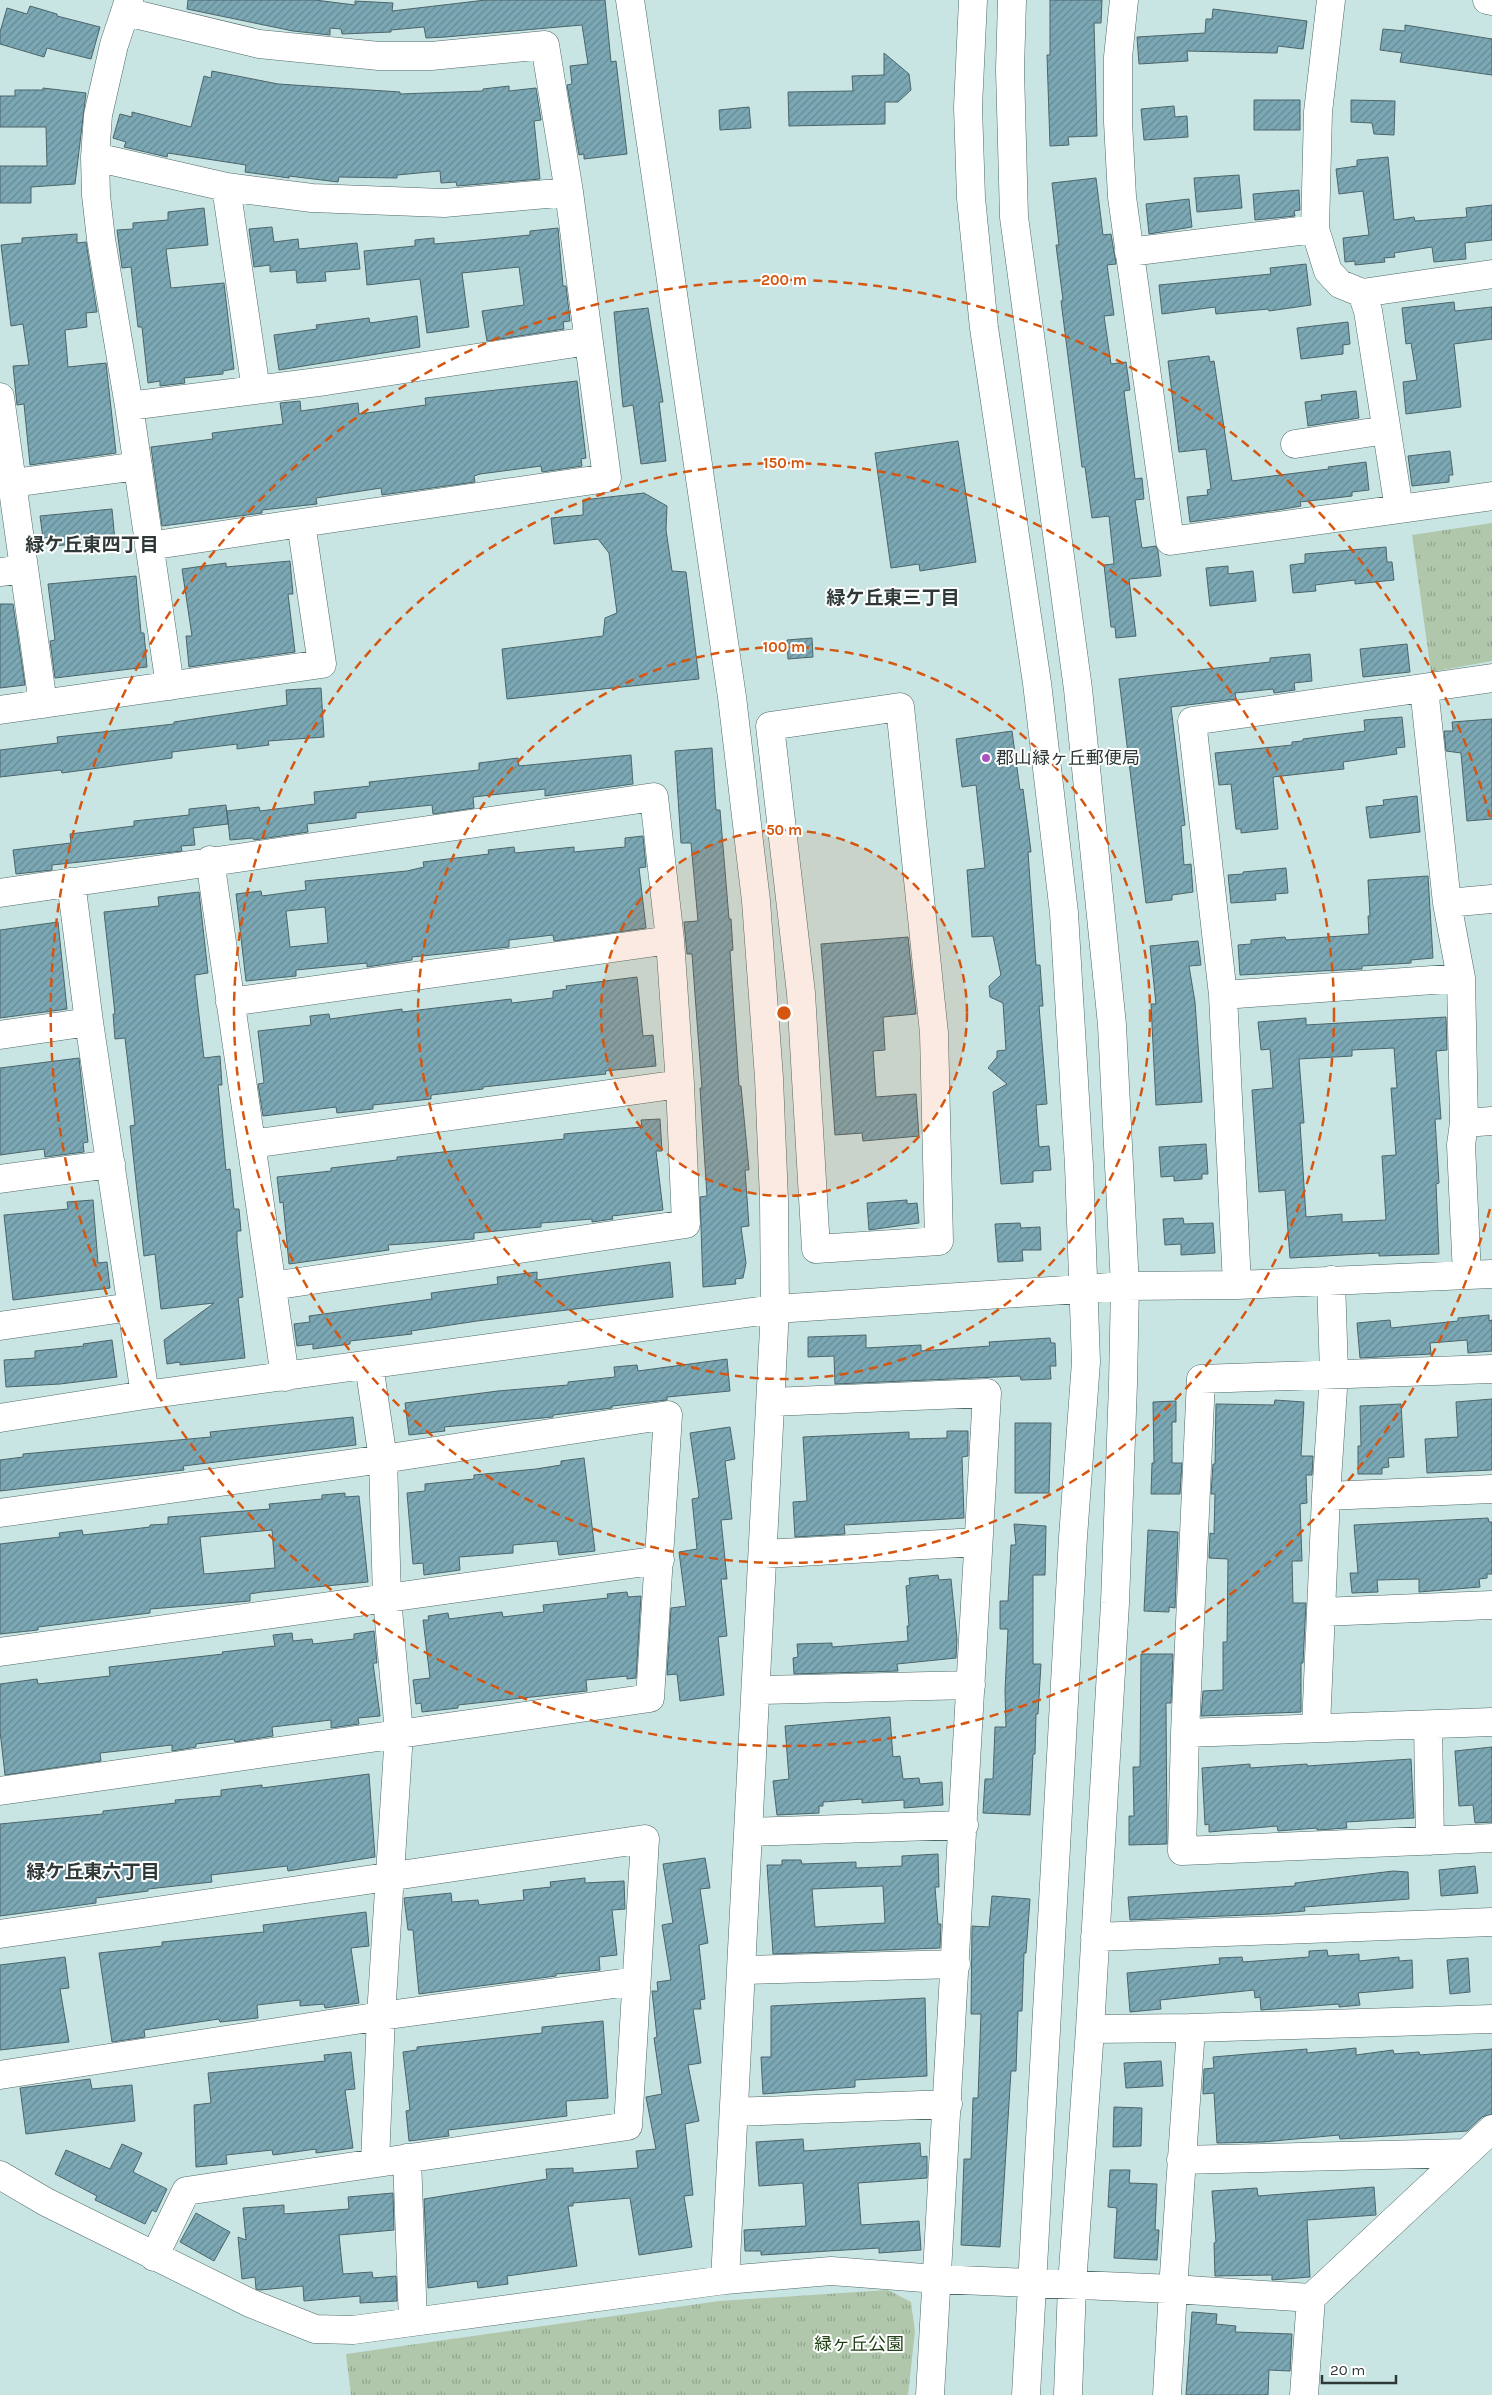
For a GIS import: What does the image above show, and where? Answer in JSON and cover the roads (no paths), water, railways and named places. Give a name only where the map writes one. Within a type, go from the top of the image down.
[{"type":"street","points":[[630,0],[732,697],[756,901],[769,1078],[774,1200],[775,1309],[757,1690],[725,2280]]},
{"type":"street","points":[[973,0],[968,107],[971,198],[984,328],[1037,683],[1064,913],[1079,1165],[1086,1362],[1072,1548],[1026,2395]]},
{"type":"street","points":[[1012,0],[1010,70],[1014,217],[1078,690],[1112,1025],[1124,1286],[1123,1384],[1115,1603],[1090,2029],[1072,2285],[1068,2395]]},
{"type":"street","points":[[1124,0],[1118,58],[1118,122],[1122,197],[1170,541],[1492,496]]},
{"type":"street","points":[[1331,0],[1318,112],[1315,229],[1328,271],[1340,284],[1362,293],[1492,274]]},
{"type":"street","points":[[1487,0],[1492,1]]},
{"type":"street","points":[[150,546],[607,478],[569,192],[545,45],[432,56],[379,56],[259,44],[127,6],[104,82],[98,114],[95,157],[101,239],[130,406],[138,466],[170,686]]},
{"type":"street","points":[[95,157],[226,187],[312,198],[444,203],[569,192]]},
{"type":"street","points":[[226,187],[256,390]]},
{"type":"street","points":[[1129,252],[1315,229]]},
{"type":"street","points":[[1362,293],[1368,311],[1399,509]]},
{"type":"street","points":[[130,406],[256,390],[588,341]]},
{"type":"street","points":[[0,397],[2,428],[13,483],[12,571],[42,704]]},
{"type":"street","points":[[1295,444],[1386,430]]},
{"type":"street","points":[[13,483],[138,466]]},
{"type":"street","points":[[0,710],[322,664],[301,523]]},
{"type":"street","points":[[1237,1285],[1223,995],[1192,721],[1492,678]]},
{"type":"street","points":[[0,1418],[145,1395],[775,1309],[1124,1286],[1237,1285],[1480,1275],[1460,1145],[1464,1123],[1461,978],[1447,903],[1424,688]]},
{"type":"street","points":[[900,707],[934,1033],[940,1241],[816,1249],[801,992],[791,898],[770,726],[900,707]]},
{"type":"street","points":[[0,892],[654,797],[670,940],[680,1084],[686,1224],[272,1286]]},
{"type":"street","points":[[210,860],[285,1376]]},
{"type":"street","points":[[71,882],[89,1022],[145,1395]]},
{"type":"street","points":[[756,901],[791,898]]},
{"type":"street","points":[[1447,903],[1492,899]]},
{"type":"street","points":[[230,1002],[670,940]]},
{"type":"street","points":[[1223,995],[1461,978]]},
{"type":"street","points":[[0,1035],[89,1022]]},
{"type":"street","points":[[769,1078],[806,1076]]},
{"type":"street","points":[[251,1144],[680,1084]]},
{"type":"street","points":[[1464,1123],[1492,1121]]},
{"type":"street","points":[[0,1179],[111,1164]]},
{"type":"street","points":[[1316,1727],[1326,1496],[1334,1373],[1331,1280]]},
{"type":"street","points":[[0,1326],[131,1307]]},
{"type":"street","points":[[369,1365],[382,1459],[387,1598],[399,1733],[375,2163]]},
{"type":"street","points":[[1492,1369],[1200,1379],[1184,1733],[1182,1851],[1492,1838]]},
{"type":"street","points":[[771,1402],[987,1394],[964,1825],[930,2395]]},
{"type":"street","points":[[0,1513],[382,1459],[668,1415],[650,1698],[0,1791]]},
{"type":"street","points":[[1326,1496],[1492,1489]]},
{"type":"street","points":[[764,1554],[978,1542]]},
{"type":"street","points":[[0,1652],[660,1560]]},
{"type":"street","points":[[1321,1612],[1492,1605]]},
{"type":"street","points":[[757,1690],[971,1685]]},
{"type":"street","points":[[1184,1733],[1492,1722]]},
{"type":"street","points":[[1428,1724],[1430,1841]]},
{"type":"street","points":[[749,1832],[964,1825]]},
{"type":"street","points":[[0,1934],[645,1839],[628,2126],[186,2191],[154,2257]]},
{"type":"street","points":[[1095,1937],[1492,1922]]},
{"type":"street","points":[[742,1970],[956,1964]]},
{"type":"street","points":[[0,2075],[382,2016],[636,1981]]},
{"type":"street","points":[[1090,2029],[1191,2028],[1492,2019]]},
{"type":"street","points":[[1167,2395],[1191,2028]]},
{"type":"street","points":[[734,2112],[948,2104]]},
{"type":"street","points":[[1304,2395],[1311,2298],[1492,2129]]},
{"type":"street","points":[[1182,2160],[1465,2153]]},
{"type":"street","points":[[407,2158],[413,2322]]},
{"type":"street","points":[[0,2175],[46,2202],[154,2257],[250,2303],[315,2329],[353,2330],[725,2280],[832,2271],[937,2279],[1173,2289],[1311,2298]]},
{"type":"place","name":"郡山緑ヶ丘郵便局","points":[[986,758]]},
{"type":"district","name":"緑ケ丘東四丁目","points":[[92,544]]},
{"type":"district","name":"緑ケ丘東三丁目","points":[[893,597]]},
{"type":"district","name":"緑ケ丘東六丁目","points":[[93,1871]]},
{"type":"park label","name":"緑ヶ丘公園","points":[[859,2344]]}]
